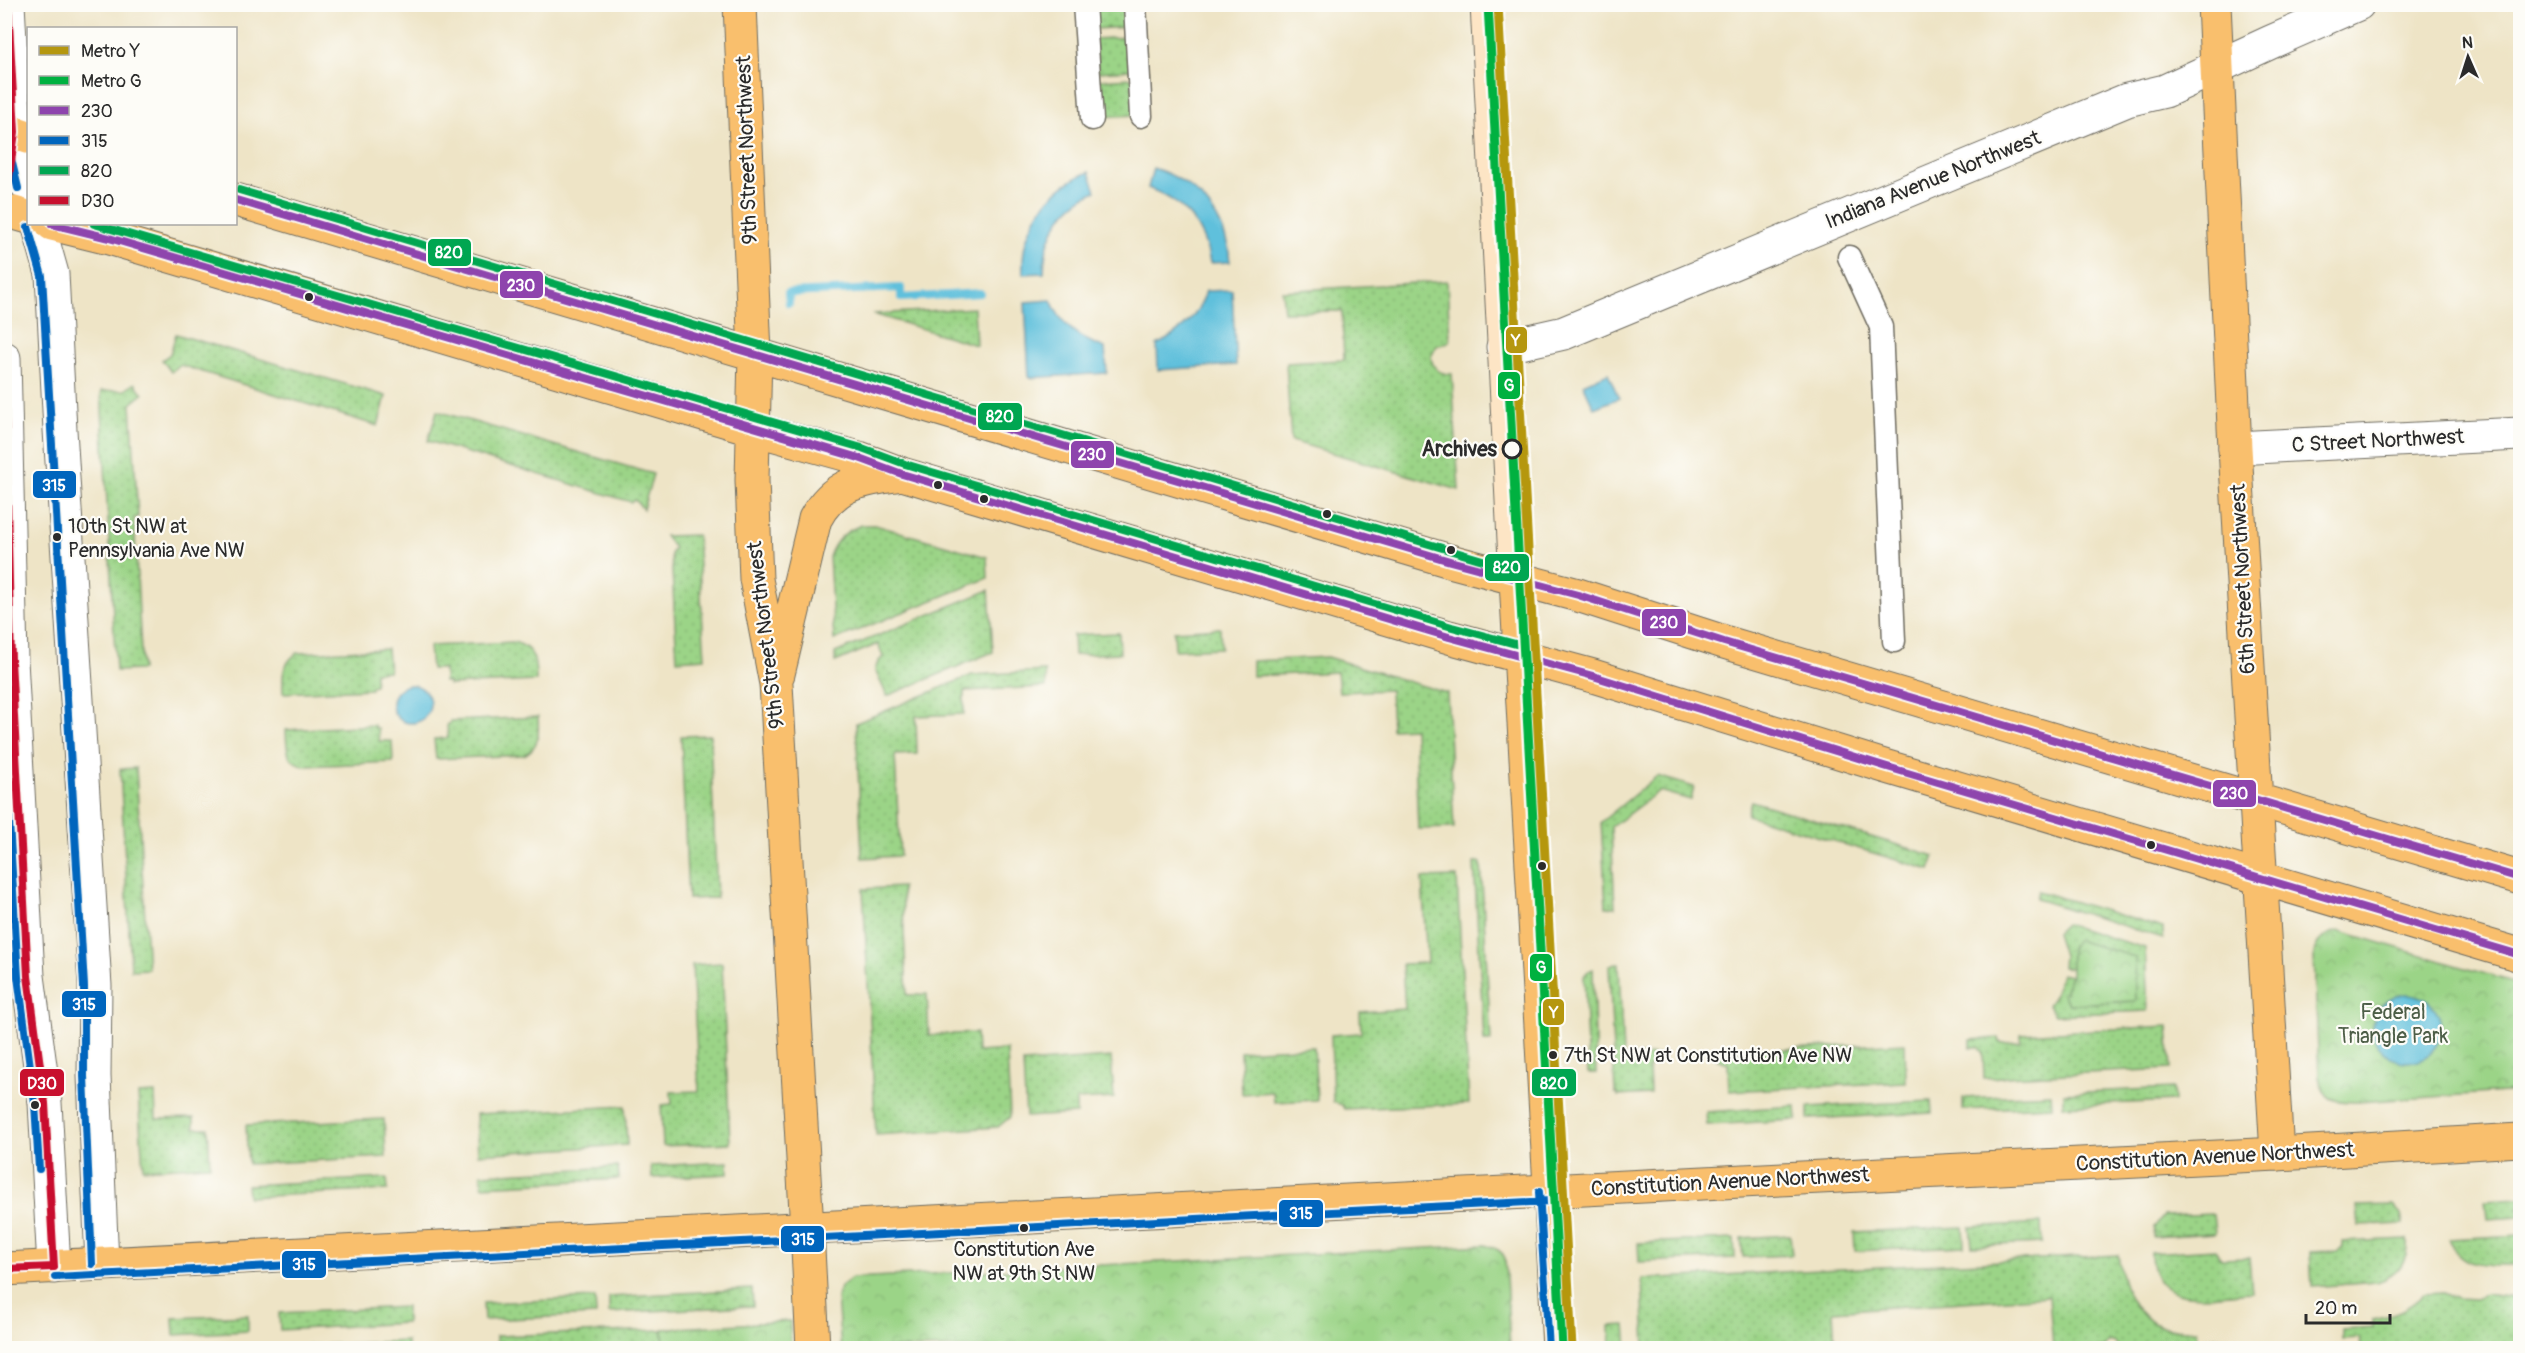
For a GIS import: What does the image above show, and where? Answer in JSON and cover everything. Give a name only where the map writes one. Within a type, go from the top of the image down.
[{"type":"main road","name":"9th Street Northwest","points":[[740,4],[755,354],[752,480],[756,579],[776,684],[813,1348]]},
{"type":"main road","points":[[1486,4],[1558,1348]]},
{"type":"main road","name":"6th Street Northwest","points":[[2214,4],[2235,448],[2277,1154]]},
{"type":"main road","points":[[237,200],[1516,580],[1578,595],[1724,642],[2520,878]]},
{"type":"main road","points":[[56,225],[132,245],[859,458],[902,474],[1449,638],[1593,675],[1884,766],[2520,955]]},
{"type":"main road","points":[[776,684],[815,519],[824,502],[848,486],[902,474]]},
{"type":"main road","name":"Constitution Avenue Northwest","points":[[4,1269],[2520,1140]]},
{"type":"street","points":[[8,4],[16,132],[11,214]]},
{"type":"street","points":[[1084,4],[1092,119]]},
{"type":"street","points":[[1135,4],[1141,116]]},
{"type":"street","name":"Indiana Avenue Northwest","points":[[1503,347],[1563,333],[2127,100],[2165,92],[2217,66],[2358,4]]},
{"type":"street","points":[[16,132],[27,182]]},
{"type":"street","points":[[38,225],[52,274],[95,986],[94,1076],[102,1264]]},
{"type":"street","points":[[1849,257],[1881,327],[1894,641]]},
{"type":"street","points":[[4,358],[12,669],[27,964],[45,1103],[54,1267]]},
{"type":"street","name":"C Street Northwest","points":[[2235,448],[2520,434]]},
{"type":"green space","points":[[1093,5],[1125,5],[1127,27],[1095,29]]},
{"type":"green space","points":[[1128,37],[1130,70],[1098,72],[1095,39]]},
{"type":"green space","points":[[1132,78],[1134,115],[1100,117],[1098,80]]},
{"type":"green space","points":[[1447,281],[1450,342],[1436,346],[1431,357],[1437,370],[1452,374],[1459,490],[1291,441],[1286,363],[1344,360],[1342,311],[1284,312],[1282,291]]},
{"type":"green space","points":[[974,308],[976,345],[873,314]]},
{"type":"green space","points":[[176,334],[386,396],[378,426],[180,365],[171,372],[162,360],[170,354]]},
{"type":"green space","points":[[135,383],[143,394],[131,404],[138,517],[134,518],[142,670],[116,671],[101,391],[125,390]]},
{"type":"green space","points":[[437,411],[653,474],[643,509],[635,500],[631,502],[428,441]]},
{"type":"green space","points":[[862,525],[875,525],[987,557],[988,578],[834,640],[829,557],[841,537]]},
{"type":"green space","points":[[697,535],[705,658],[677,660],[671,553],[674,548],[665,536]]},
{"type":"green space","points":[[989,590],[993,652],[887,696],[875,670],[883,657],[878,644],[835,662],[835,653]]},
{"type":"green space","points":[[1220,628],[1221,648],[1175,650],[1174,631]]},
{"type":"green space","points":[[1119,633],[1120,653],[1074,655],[1073,635]]},
{"type":"green space","points":[[514,642],[526,648],[533,656],[536,681],[449,685],[448,682],[444,682],[444,669],[431,669],[429,646]]},
{"type":"green space","points":[[387,649],[389,671],[375,672],[375,685],[371,686],[371,689],[283,693],[284,670],[288,661],[297,653]]},
{"type":"green space","points":[[1327,657],[1447,693],[1454,828],[1418,829],[1414,728],[1392,729],[1390,690],[1339,692],[1337,672],[1252,676],[1252,661]]},
{"type":"green space","points":[[1045,671],[1046,687],[964,691],[964,714],[916,716],[917,754],[895,755],[900,856],[862,858],[856,723],[972,675]]},
{"type":"green space","points":[[538,717],[536,744],[524,755],[436,759],[434,739],[448,738],[447,724],[450,724],[450,721]]},
{"type":"green space","points":[[374,725],[374,728],[378,728],[379,741],[392,741],[393,762],[306,766],[294,761],[288,754],[286,730]]},
{"type":"green space","points":[[710,735],[717,898],[688,899],[681,736]]},
{"type":"green space","points":[[136,768],[148,969],[131,970],[120,769]]},
{"type":"green space","points":[[1657,776],[1694,787],[1691,800],[1659,791],[1611,827],[1615,907],[1606,907],[1601,822]]},
{"type":"green space","points":[[1751,801],[1935,856],[1930,870],[1747,815]]},
{"type":"green space","points":[[1474,863],[1481,863],[1491,1041],[1484,1041]]},
{"type":"green space","points":[[1457,877],[1469,1104],[1344,1109],[1342,1105],[1333,1102],[1331,1035],[1361,1033],[1360,1012],[1405,1009],[1402,964],[1427,963],[1422,878]]},
{"type":"green space","points":[[902,887],[907,995],[927,994],[929,1035],[976,1033],[977,1052],[1007,1050],[1010,1117],[998,1127],[876,1135],[863,889]]},
{"type":"green space","points":[[2038,891],[2163,928],[2163,938],[2036,899]]},
{"type":"green space","points":[[2065,924],[2145,948],[2148,1011],[2054,1015],[2048,1005],[2054,996],[2061,974],[2071,976],[2063,995],[2069,1004],[2136,1001],[2071,946],[2072,968],[2062,967],[2063,955],[2056,933]]},
{"type":"green space","name":"Federal Triangle Park","points":[[2340,931],[2520,984],[2520,1091],[2357,1102],[2336,1100],[2327,1095],[2319,1077],[2314,955],[2322,938]]},
{"type":"green space","points":[[2077,940],[2135,957],[2136,1001],[2069,1004],[2063,995],[2071,976],[2071,946]]},
{"type":"green space","points":[[722,963],[730,1143],[663,1146],[661,1105],[672,1104],[671,1092],[699,1091],[692,965]]},
{"type":"green space","points":[[1619,964],[1623,1056],[1661,1055],[1661,1060],[1649,1068],[1650,1094],[1618,1096],[1618,1093],[1615,1093],[1609,965]]},
{"type":"green space","points":[[1593,969],[1596,1073],[1588,1073],[1584,976]]},
{"type":"green space","points":[[2168,1026],[2171,1069],[1984,1078],[1983,1053],[1978,1047],[1971,1047],[1971,1040],[1999,1038],[2000,1043],[2021,1042],[2021,1034]]},
{"type":"green space","points":[[1905,1043],[1906,1082],[1729,1091],[1728,1064],[1715,1058],[1715,1053]]},
{"type":"green space","points":[[1314,1047],[1317,1100],[1274,1102],[1273,1092],[1242,1094],[1240,1051]]},
{"type":"green space","points":[[1111,1057],[1114,1098],[1076,1100],[1076,1114],[1026,1117],[1023,1063]]},
{"type":"green space","points":[[2173,1088],[2174,1101],[2063,1106],[2063,1093]]},
{"type":"green space","points":[[155,1093],[156,1119],[194,1118],[194,1128],[208,1128],[210,1165],[143,1169],[138,1094]]},
{"type":"green space","points":[[2051,1094],[2052,1106],[1963,1110],[1963,1098]]},
{"type":"green space","points":[[1931,1101],[1932,1113],[1808,1119],[1808,1107]]},
{"type":"green space","points":[[625,1106],[627,1145],[478,1154],[476,1114]]},
{"type":"green space","points":[[1796,1106],[1797,1120],[1707,1125],[1706,1112]]},
{"type":"green space","points":[[384,1119],[386,1157],[248,1164],[246,1125]]},
{"type":"green space","points":[[728,1162],[728,1174],[652,1178],[651,1166]]},
{"type":"green space","points":[[618,1167],[619,1179],[482,1186],[481,1174]]},
{"type":"green space","points":[[387,1178],[388,1190],[248,1197],[247,1185]]},
{"type":"green space","points":[[2520,1198],[2520,1217],[2487,1219],[2485,1200]]},
{"type":"green space","points":[[2393,1205],[2401,1214],[2403,1224],[2359,1226],[2357,1206]]},
{"type":"green space","points":[[2213,1214],[2215,1233],[2153,1237],[2154,1227],[2164,1216]]},
{"type":"green space","points":[[2041,1223],[2042,1243],[1972,1246],[1970,1227]]},
{"type":"green space","points":[[1963,1227],[1964,1246],[1855,1251],[1854,1232]]},
{"type":"green space","points":[[1790,1235],[1792,1255],[1743,1257],[1741,1238]]},
{"type":"green space","points":[[2520,1235],[2518,1266],[2487,1266],[2468,1261],[2460,1256],[2449,1239]]},
{"type":"green space","points":[[1734,1239],[1735,1258],[1639,1262],[1638,1243]]},
{"type":"green space","points":[[2407,1239],[2404,1261],[2390,1276],[2377,1282],[2312,1287],[2310,1252],[2337,1251],[2343,1247],[2343,1242]]},
{"type":"green space","points":[[1485,1245],[1499,1251],[1505,1258],[1510,1348],[841,1348],[837,1297],[840,1287],[852,1278]]},
{"type":"green space","points":[[2215,1249],[2221,1259],[2249,1258],[2252,1292],[2187,1295],[2173,1291],[2162,1284],[2154,1271],[2151,1253]]},
{"type":"green space","points":[[2118,1255],[2125,1287],[2140,1312],[2163,1326],[2179,1330],[2197,1330],[2197,1339],[2228,1337],[2229,1347],[2119,1348],[2114,1342],[2108,1342],[2104,1348],[2053,1348],[2049,1296],[1833,1311],[1835,1348],[1645,1348],[1642,1279]]},
{"type":"green space","points":[[752,1289],[753,1306],[609,1313],[609,1297]]},
{"type":"green space","points":[[2443,1293],[2457,1299],[2476,1300],[2484,1293],[2514,1297],[2517,1348],[2361,1348],[2360,1338],[2342,1339],[2342,1329],[2373,1327],[2373,1319],[2401,1311],[2424,1294]]},
{"type":"green space","points":[[595,1298],[596,1315],[484,1320],[483,1303]]},
{"type":"green space","points":[[406,1307],[406,1323],[280,1330],[279,1313]]},
{"type":"green space","points":[[248,1315],[248,1331],[174,1335],[173,1318]]},
{"type":"green space","points":[[790,1321],[791,1348],[664,1348],[663,1329]]},
{"type":"green space","points":[[1626,1325],[1628,1348],[1611,1348],[1610,1326]]},
{"type":"green space","points":[[663,1330],[664,1348],[487,1347],[496,1346],[496,1336]]},
{"type":"green space","points":[[407,1341],[407,1348],[251,1348]]},
{"type":"water","points":[[1153,168],[1183,182],[1206,203],[1223,230],[1230,262],[1210,263],[1203,237],[1190,216],[1172,200],[1148,188]]},
{"type":"water","points":[[1089,172],[1096,191],[1074,205],[1057,224],[1047,247],[1044,273],[1023,274],[1026,241],[1039,212],[1061,188]]},
{"type":"water","points":[[1232,290],[1236,365],[1158,370],[1157,345],[1187,323],[1198,309],[1206,291]]},
{"type":"water","points":[[1051,300],[1060,317],[1072,330],[1105,348],[1107,373],[1029,378],[1025,302]]},
{"type":"water","points":[[1608,373],[1619,398],[1594,408],[1583,384]]},
{"type":"water","points":[[411,685],[424,691],[430,704],[424,717],[411,723],[398,717],[392,704],[398,691]]},
{"type":"water","points":[[2407,994],[2420,997],[2431,1004],[2438,1015],[2441,1028],[2438,1041],[2431,1052],[2420,1059],[2407,1062],[2394,1059],[2383,1052],[2376,1041],[2373,1028],[2376,1015],[2383,1004],[2394,997]]},
{"type":"waterway","points":[[789,303],[788,293],[901,288],[901,298],[980,293]]},
{"type":"metro line","name":"Y","points":[[1498,4],[1572,1348]]},
{"type":"metro line","name":"G","points":[[1488,5],[1562,1348]]},
{"type":"transit line","name":"D30","points":[[4,214],[15,132],[8,4]]},
{"type":"transit line","name":"315","points":[[5,134],[18,188]]},
{"type":"transit line","name":"820","points":[[239,190],[1523,572],[1526,579],[1569,1347]]},
{"type":"transit line","name":"230","points":[[237,200],[1450,561],[1578,595],[1724,642],[2520,878]]},
{"type":"transit line","name":"230","points":[[56,225],[109,238],[859,458],[902,474],[1449,637],[1593,676],[1884,766],[2520,955]]},
{"type":"transit line","name":"820","points":[[97,225],[862,448],[905,464],[1452,627],[1523,646]]},
{"type":"transit line","name":"315","points":[[28,227],[42,276],[84,986],[84,1076],[92,1264]]},
{"type":"transit line","name":"D30","points":[[4,380],[11,660],[28,976],[45,1103],[54,1267],[4,1269]]},
{"type":"transit line","name":"315","points":[[4,735],[18,977],[35,1104],[39,1169]]},
{"type":"transit line","name":"315","points":[[1539,1192],[1549,1348]]},
{"type":"transit line","name":"315","points":[[55,1277],[1550,1201]]},
{"type":"place","name":"Archives","points":[[1512,449]]},
{"type":"place","name":"10th St NW at Pennsylvania Ave NW","points":[[57,537]]},
{"type":"place","name":"7th St NW at Constitution Ave NW","points":[[1553,1055]]},
{"type":"place","name":"Constitution Ave NW at 9th St NW","points":[[1024,1228]]}]
